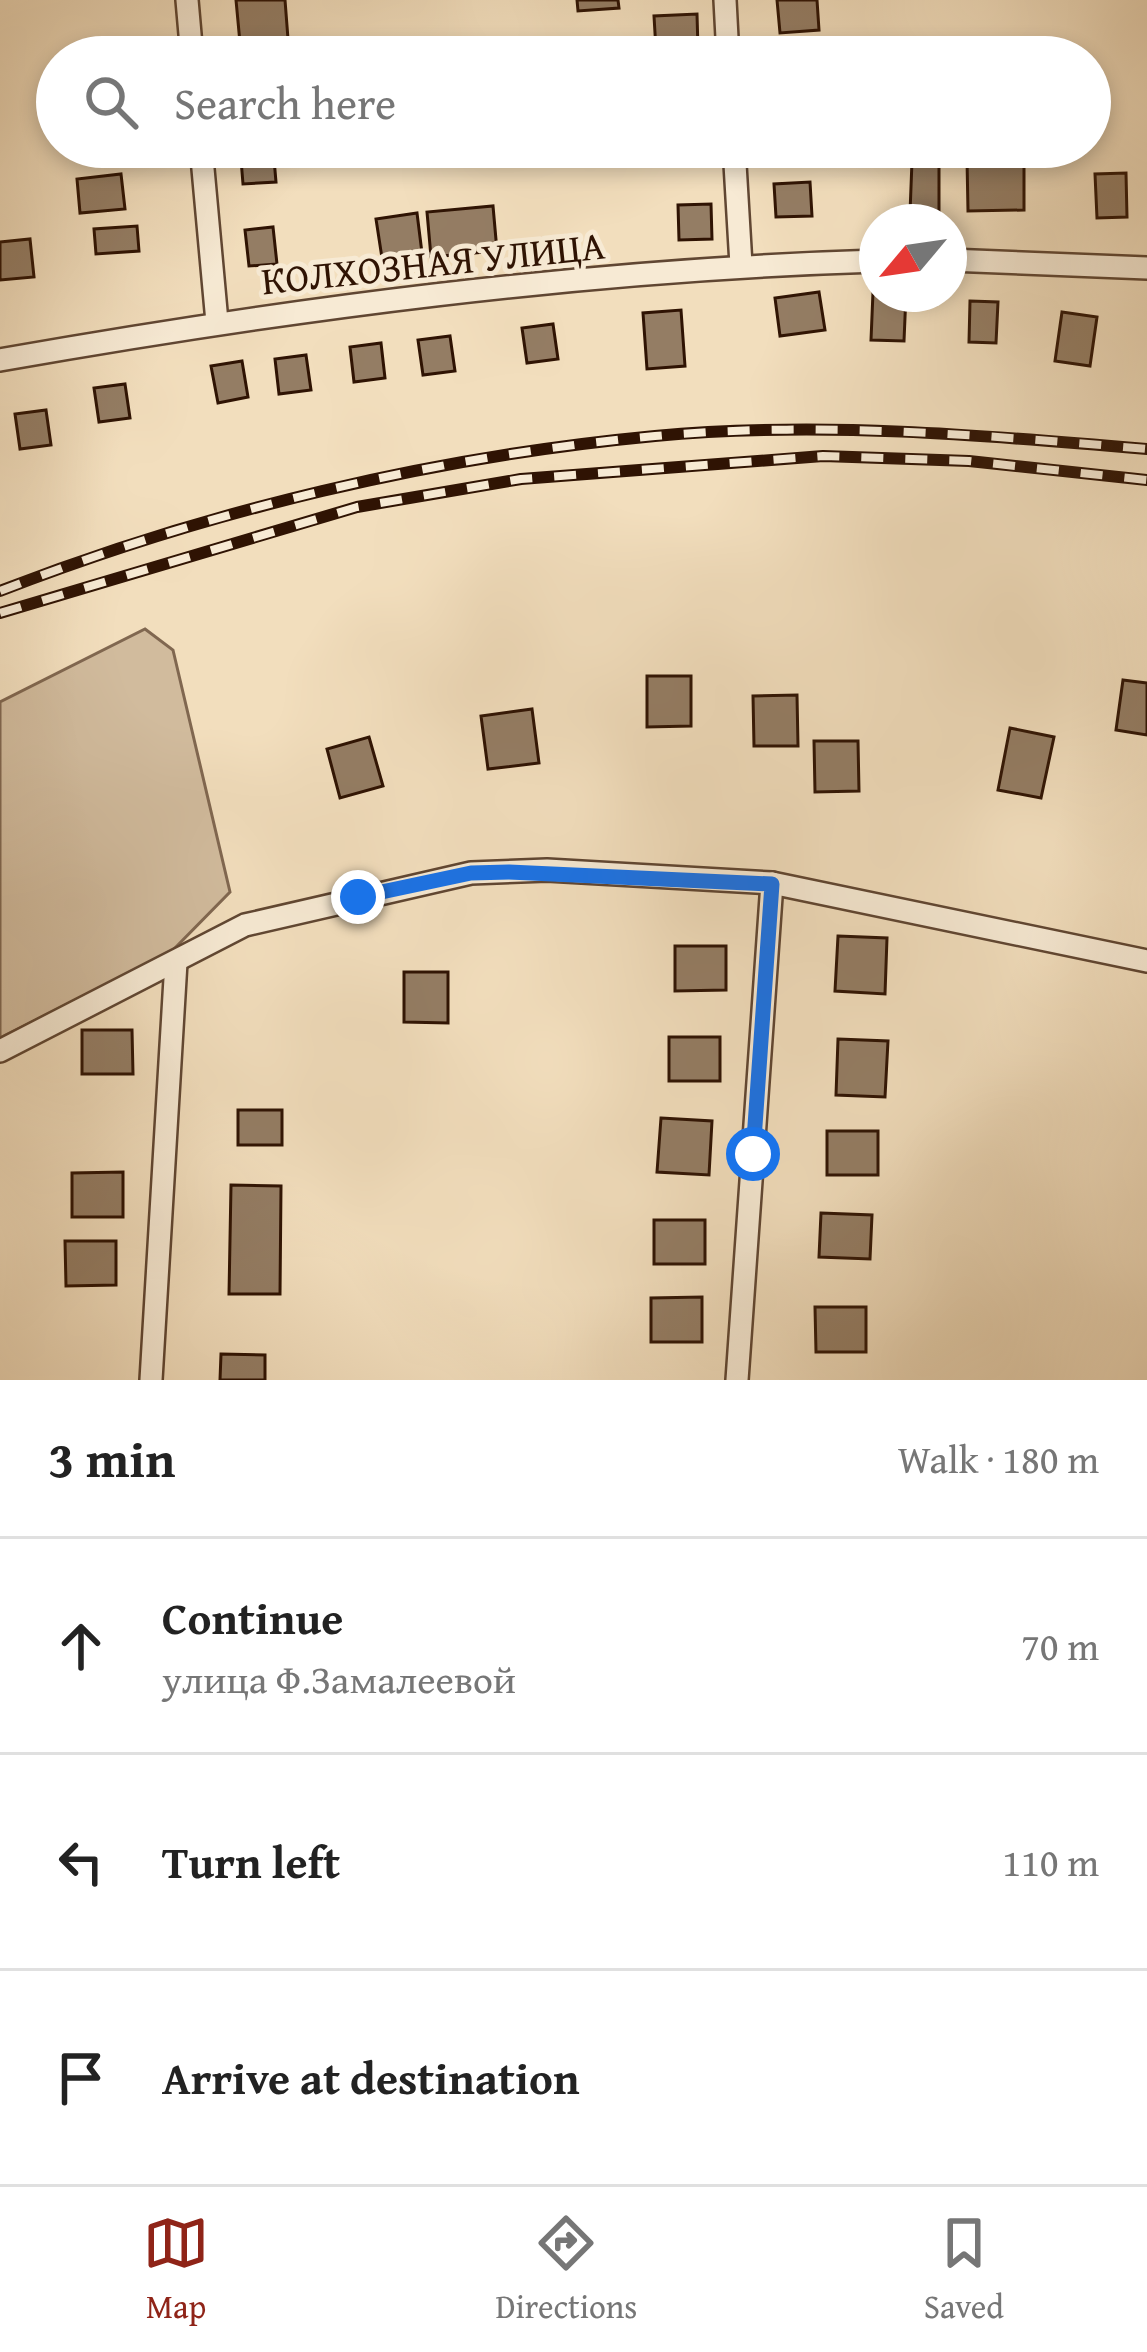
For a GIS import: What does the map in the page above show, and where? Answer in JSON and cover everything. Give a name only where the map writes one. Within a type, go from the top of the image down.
[{"type":"street","points":[[187,0],[190,36]]},
{"type":"street","points":[[725,0],[727,36]]},
{"type":"street","points":[[202,168],[217,322]]},
{"type":"street","points":[[735,168],[741,265]]},
{"type":"street","points":[[967,261],[1147,268]]},
{"type":"street","name":"КОЛХОЗНАЯ УЛИЦА","points":[[0,360],[217,322],[741,265],[859,262]]},
{"type":"street","points":[[0,1051],[245,925],[471,873],[547,870],[772,884],[1147,961]]},
{"type":"street","points":[[737,1380],[772,884]]},
{"type":"street","points":[[151,1380],[176,962]]},
{"type":"shaded area","points":[[145,629],[173,650],[230,892],[171,952],[0,1038],[0,702]]},
{"type":"building","points":[[236,0],[285,0],[288,36],[239,36]]},
{"type":"building","points":[[577,0],[618,0],[619,8],[578,11]]},
{"type":"building","points":[[777,0],[817,0],[819,30],[780,33]]},
{"type":"building","points":[[697,14],[698,36],[655,36],[654,16]]},
{"type":"building","points":[[242,168],[275,168],[276,182],[243,184]]},
{"type":"building","points":[[912,168],[939,168],[939,204],[910,204]]},
{"type":"building","points":[[967,168],[1024,168],[1024,210],[968,211]]},
{"type":"building","points":[[1126,173],[1127,217],[1097,218],[1095,174]]},
{"type":"building","points":[[121,174],[125,209],[80,213],[77,179]]},
{"type":"building","points":[[810,182],[812,216],[776,217],[774,184]]},
{"type":"building","points":[[711,204],[712,239],[679,240],[678,205]]},
{"type":"building","points":[[493,206],[497,251],[431,257],[427,212]]},
{"type":"building","points":[[417,213],[422,253],[382,258],[376,219]]},
{"type":"building","points":[[137,226],[139,251],[96,254],[94,229]]},
{"type":"building","points":[[273,227],[277,264],[249,266],[245,230]]},
{"type":"building","points":[[30,239],[34,277],[0,280],[0,242]]},
{"type":"building","points":[[819,292],[825,330],[780,336],[775,298]]},
{"type":"building","points":[[970,301],[998,302],[996,343],[969,342]]},
{"type":"building","points":[[681,310],[685,366],[647,369],[643,313]]},
{"type":"building","points":[[872,312],[905,312],[904,341],[871,340]]},
{"type":"building","points":[[1062,312],[1097,317],[1090,366],[1055,361]]},
{"type":"building","points":[[553,324],[558,359],[527,363],[522,328]]},
{"type":"building","points":[[450,336],[455,371],[423,375],[418,340]]},
{"type":"building","points":[[381,343],[385,378],[354,382],[350,347]]},
{"type":"building","points":[[306,355],[311,390],[279,394],[275,359]]},
{"type":"building","points":[[242,361],[248,397],[218,403],[211,366]]},
{"type":"building","points":[[125,384],[130,418],[99,422],[94,388]]},
{"type":"building","points":[[46,410],[51,445],[20,449],[15,414]]},
{"type":"building","points":[[647,676],[691,676],[691,726],[647,727]]},
{"type":"building","points":[[1123,680],[1147,683],[1147,735],[1116,730]]},
{"type":"building","points":[[797,695],[798,746],[754,746],[753,696]]},
{"type":"building","points":[[532,709],[539,763],[488,769],[481,716]]},
{"type":"building","points":[[1010,728],[1054,737],[1041,798],[998,790]]},
{"type":"building","points":[[369,737],[383,786],[340,798],[327,749]]},
{"type":"building","points":[[814,741],[858,741],[859,791],[815,792]]},
{"type":"building","points":[[838,936],[887,938],[885,994],[835,991]]},
{"type":"building","points":[[675,946],[726,946],[726,990],[675,991]]},
{"type":"building","points":[[404,972],[448,972],[448,1023],[404,1022]]},
{"type":"building","points":[[82,1030],[132,1030],[133,1074],[82,1074]]},
{"type":"building","points":[[669,1037],[720,1037],[720,1081],[669,1081]]},
{"type":"building","points":[[838,1039],[888,1041],[885,1097],[836,1095]]},
{"type":"building","points":[[238,1110],[282,1110],[282,1145],[238,1145]]},
{"type":"building","points":[[661,1118],[712,1121],[709,1175],[657,1172]]},
{"type":"building","points":[[827,1131],[878,1131],[878,1175],[827,1175]]},
{"type":"building","points":[[123,1172],[123,1217],[72,1217],[72,1173]]},
{"type":"building","points":[[231,1185],[281,1186],[280,1294],[229,1294]]},
{"type":"building","points":[[821,1213],[872,1215],[870,1259],[819,1257]]},
{"type":"building","points":[[654,1220],[705,1220],[705,1264],[654,1264]]},
{"type":"building","points":[[65,1241],[116,1241],[116,1285],[66,1286]]},
{"type":"building","points":[[702,1297],[702,1342],[651,1342],[651,1298]]},
{"type":"building","points":[[815,1307],[866,1307],[866,1352],[816,1352]]},
{"type":"building","points":[[221,1354],[265,1355],[265,1380],[220,1380]]},
{"type":"railway","points":[[0,591],[159,536],[322,491],[571,445],[717,432],[840,430],[1147,449]]},
{"type":"railway","points":[[0,613],[357,507],[521,479],[823,456],[969,461],[1147,480]]},
{"type":"route","points":[[358,897],[471,873],[547,870],[772,884],[753,1154]]}]
